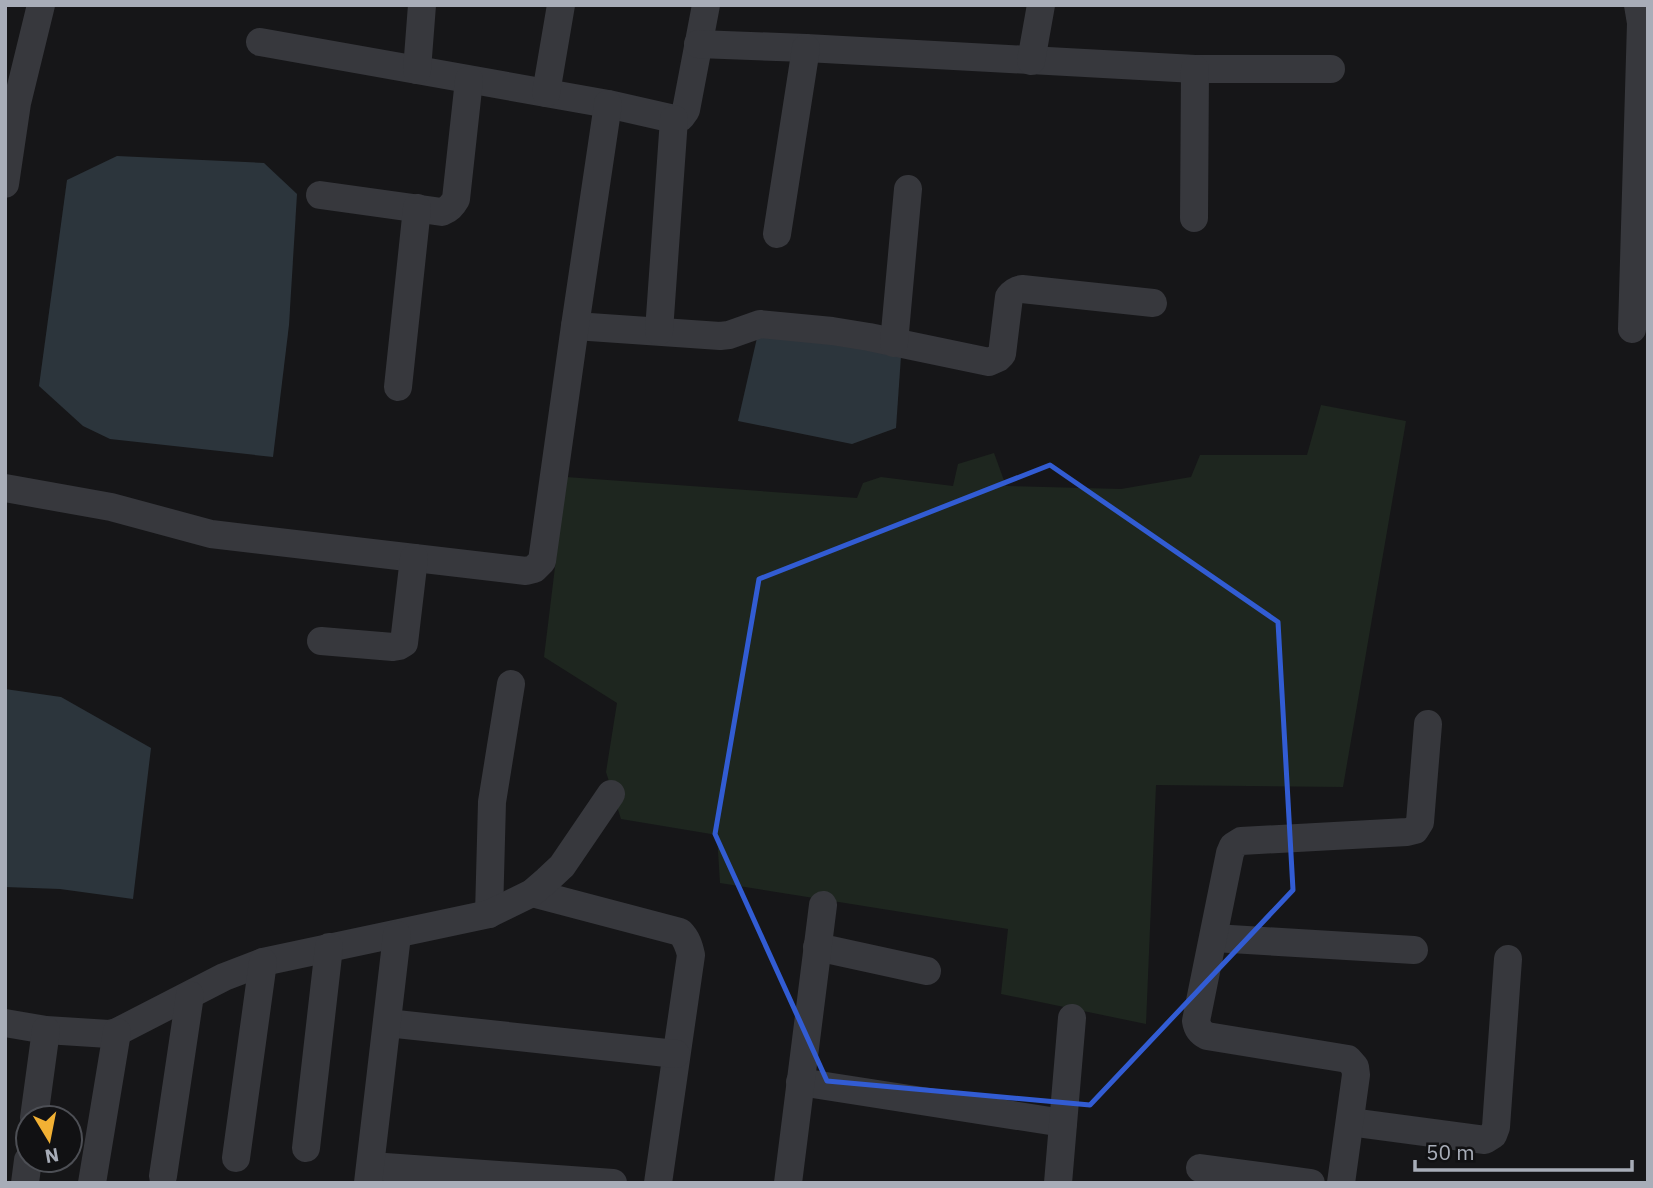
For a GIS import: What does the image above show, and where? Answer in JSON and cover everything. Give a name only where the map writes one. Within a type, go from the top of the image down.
[{"type":"street","points":[[6,166],[17,103],[41,5]]},
{"type":"street","points":[[417,70],[422,5]]},
{"type":"street","points":[[546,93],[561,5]]},
{"type":"street","points":[[260,42],[608,104],[674,119],[681,117],[686,110],[706,5]]},
{"type":"street","points":[[1031,61],[1041,5]]},
{"type":"street","points":[[1632,329],[1642,23],[1638,5]]},
{"type":"street","points":[[698,44],[1195,69],[1331,69]]},
{"type":"street","points":[[777,234],[806,48]]},
{"type":"street","points":[[1194,218],[1195,69]]},
{"type":"street","points":[[320,195],[442,212],[452,206],[456,199],[469,80]]},
{"type":"street","points":[[5,488],[111,507],[211,534],[526,571],[539,566],[542,561],[608,104]]},
{"type":"street","points":[[659,331],[674,119]]},
{"type":"street","points":[[894,343],[908,189]]},
{"type":"street","points":[[397,387],[416,208]]},
{"type":"street","points":[[575,326],[729,335],[760,324],[832,331],[989,362],[1002,354],[1009,297],[1012,292],[1022,289],[1153,303]]},
{"type":"street","points":[[321,641],[393,647],[404,643],[414,558]]},
{"type":"street","points":[[489,914],[492,802],[511,684]]},
{"type":"street","points":[[1341,1183],[1356,1075],[1355,1067],[1348,1059],[1207,1036],[1198,1029],[1196,1021],[1233,846],[1241,841],[1415,830],[1420,822],[1428,724]]},
{"type":"street","points":[[5,1023],[46,1030],[101,1034],[117,1032],[224,977],[263,962],[489,914],[532,893],[562,866],[611,794]]},
{"type":"street","points":[[532,893],[680,932],[685,937],[691,955],[658,1183]]},
{"type":"street","points":[[788,1183],[823,905]]},
{"type":"street","points":[[397,934],[369,1175],[613,1183]]},
{"type":"street","points":[[1214,938],[1414,950]]},
{"type":"street","points":[[306,1148],[329,947]]},
{"type":"street","points":[[817,947],[927,971]]},
{"type":"street","points":[[1350,1122],[1485,1140],[1493,1135],[1496,1128],[1508,959]]},
{"type":"street","points":[[236,1158],[263,962]]},
{"type":"street","points":[[163,1176],[190,995]]},
{"type":"street","points":[[1058,1183],[1072,1018]]},
{"type":"street","points":[[387,1023],[676,1054]]},
{"type":"street","points":[[36,1104],[46,1030]]},
{"type":"street","points":[[92,1183],[117,1032]]},
{"type":"street","points":[[800,1082],[1063,1123]]},
{"type":"street","points":[[1200,1168],[1311,1183]]},
{"type":"highlighted area","points":[[1050,465],[1278,622],[1293,890],[1090,1105],[827,1081],[715,834],[759,579]]},
{"type":"shaded area","points":[[117,156],[264,163],[297,194],[289,325],[273,457],[110,439],[83,426],[39,386],[67,180]]},
{"type":"shaded area","points":[[759,329],[901,356],[896,428],[852,444],[738,421]]},
{"type":"shaded area","points":[[1321,405],[1406,421],[1343,787],[1156,785],[1146,1024],[1001,994],[1008,929],[720,883],[717,835],[621,819],[606,772],[617,703],[544,657],[566,477],[857,498],[863,483],[881,477],[953,486],[958,464],[994,453],[1006,486],[1121,489],[1191,477],[1200,455],[1307,455]]},
{"type":"shaded area","points":[[5,689],[61,697],[151,748],[133,899],[60,889],[5,887]]}]
